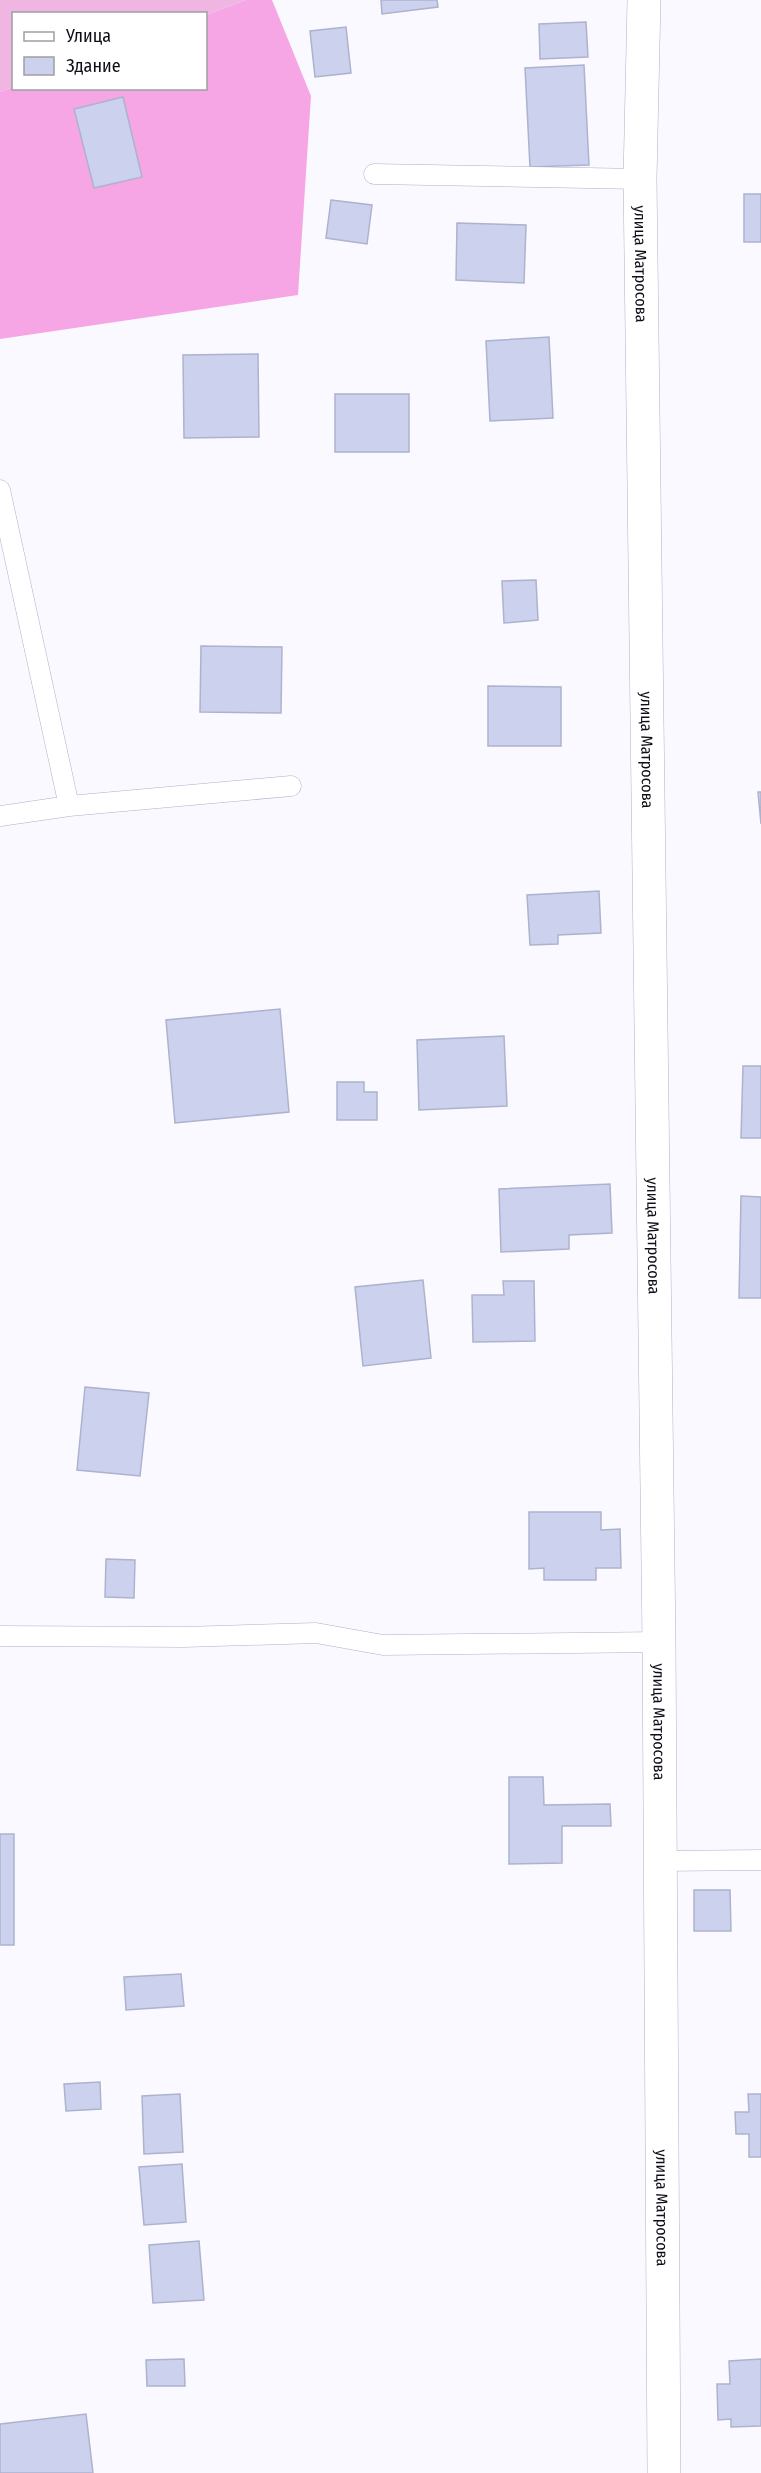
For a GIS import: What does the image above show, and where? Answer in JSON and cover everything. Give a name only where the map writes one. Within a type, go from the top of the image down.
[{"type":"street","name":"улица Матросова","points":[[644,0],[640,179],[659,1642],[664,2473]]},
{"type":"lane","points":[[374,174],[640,179]]},
{"type":"lane","points":[[0,490],[69,807]]},
{"type":"lane","points":[[0,816],[69,807],[291,786]]},
{"type":"lane","points":[[0,1636],[184,1637],[316,1633],[383,1645],[659,1642]]},
{"type":"lane","points":[[660,1862],[761,1860]]},
{"type":"shaded area","points":[[0,0],[246,0],[207,15],[207,12],[12,12],[12,87],[0,92]]},
{"type":"shaded area","points":[[246,0],[272,0],[311,96],[298,295],[0,339],[0,92],[12,87],[12,90],[207,90],[207,15]]},
{"type":"building","points":[[381,0],[437,0],[438,7],[382,14]]},
{"type":"building","points":[[586,22],[588,57],[540,59],[539,24]]},
{"type":"building","points":[[346,27],[351,73],[315,77],[310,31]]},
{"type":"building","points":[[584,65],[589,165],[530,167],[525,68]]},
{"type":"building","points":[[123,97],[142,177],[94,188],[74,109]]},
{"type":"building","points":[[744,194],[761,194],[761,242],[744,242]]},
{"type":"building","points":[[331,200],[372,205],[367,244],[326,238]]},
{"type":"building","points":[[457,223],[526,225],[524,283],[456,280]]},
{"type":"building","points":[[549,337],[553,418],[490,421],[486,341]]},
{"type":"building","points":[[258,354],[259,437],[184,438],[183,355]]},
{"type":"building","points":[[335,394],[409,394],[409,452],[335,452]]},
{"type":"building","points":[[536,580],[538,620],[504,623],[502,581]]},
{"type":"building","points":[[201,646],[282,647],[281,713],[200,712]]},
{"type":"building","points":[[488,686],[561,687],[561,746],[488,746]]},
{"type":"building","points":[[758,792],[761,792],[761,824]]},
{"type":"building","points":[[599,891],[601,933],[558,935],[558,944],[530,945],[527,895]]},
{"type":"building","points":[[280,1009],[289,1112],[175,1123],[166,1020]]},
{"type":"building","points":[[504,1036],[507,1106],[419,1110],[417,1040]]},
{"type":"building","points":[[743,1066],[761,1066],[761,1138],[741,1138]]},
{"type":"building","points":[[337,1082],[364,1082],[364,1092],[377,1092],[377,1120],[337,1120]]},
{"type":"building","points":[[610,1184],[612,1233],[569,1235],[569,1249],[501,1252],[499,1189]]},
{"type":"building","points":[[741,1196],[761,1197],[761,1298],[739,1298]]},
{"type":"building","points":[[423,1280],[431,1358],[363,1366],[355,1287]]},
{"type":"building","points":[[503,1281],[534,1281],[535,1341],[473,1342],[472,1295],[504,1295]]},
{"type":"building","points":[[85,1387],[149,1393],[140,1476],[77,1470]]},
{"type":"building","points":[[529,1512],[601,1512],[601,1530],[620,1529],[621,1568],[596,1568],[596,1580],[544,1580],[544,1568],[529,1569]]},
{"type":"building","points":[[106,1559],[135,1560],[134,1598],[105,1597]]},
{"type":"building","points":[[509,1777],[543,1777],[544,1805],[610,1804],[611,1826],[562,1826],[562,1863],[509,1864]]},
{"type":"building","points":[[0,1834],[14,1834],[14,1945],[0,1945]]},
{"type":"building","points":[[694,1890],[730,1890],[731,1931],[694,1931]]},
{"type":"building","points":[[181,1974],[184,2006],[126,2010],[124,1977]]},
{"type":"building","points":[[100,2082],[101,2109],[66,2111],[64,2084]]},
{"type":"building","points":[[180,2094],[183,2152],[144,2154],[142,2096]]},
{"type":"building","points":[[748,2094],[761,2094],[761,2157],[749,2157],[749,2134],[736,2134],[735,2112],[749,2112]]},
{"type":"building","points":[[182,2164],[186,2222],[144,2225],[139,2167]]},
{"type":"building","points":[[199,2241],[204,2300],[153,2303],[149,2245]]},
{"type":"building","points":[[184,2359],[185,2386],[147,2386],[146,2360]]},
{"type":"building","points":[[761,2359],[761,2426],[731,2427],[731,2419],[718,2420],[717,2384],[730,2384],[729,2361]]},
{"type":"building","points":[[86,2414],[93,2473],[0,2473],[0,2424]]}]
